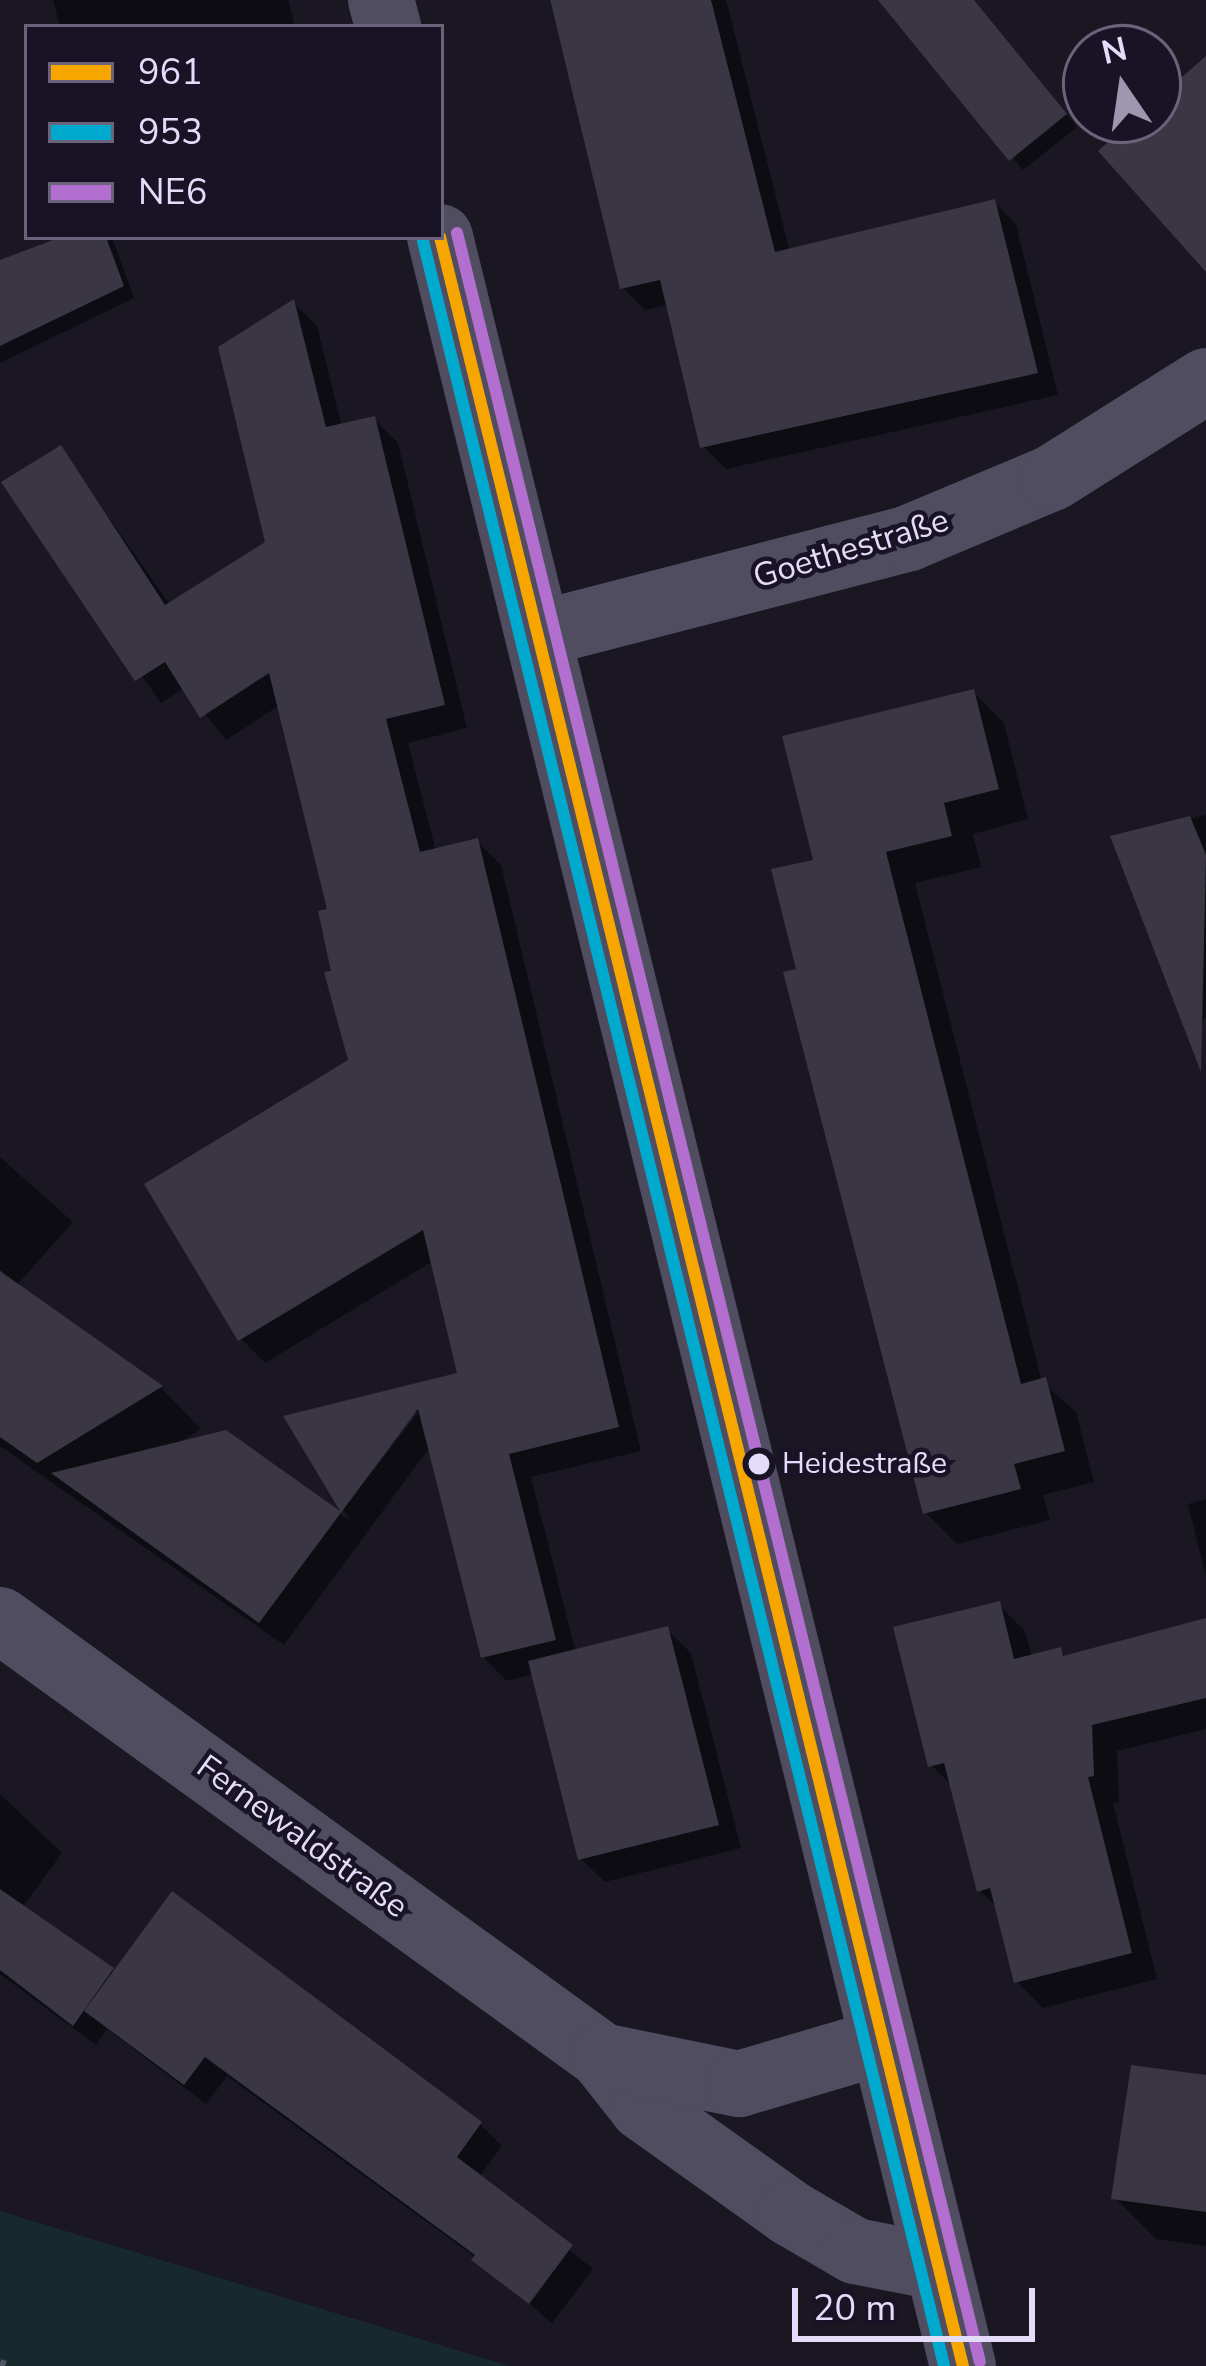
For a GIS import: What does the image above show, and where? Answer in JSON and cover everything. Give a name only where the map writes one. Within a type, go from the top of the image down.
[{"type":"street","points":[[441,240],[937,2267],[976,2364]]},
{"type":"street","name":"Goethestraße","points":[[539,634],[909,538],[1052,478],[1206,381]]},
{"type":"street","name":"Fernewaldstraße","points":[[0,1621],[602,2056],[643,2108],[790,2213],[855,2251],[937,2267]]},
{"type":"street","name":"Fernewaldstraße","points":[[602,2056],[739,2084],[882,2042]]},
{"type":"path","points":[[0,2363],[9,2366]]},
{"type":"shaded area","points":[[0,2211],[509,2366],[0,2366]]},
{"type":"building","points":[[550,0],[711,0],[775,252],[995,199],[1038,373],[700,448],[660,280],[620,289]]},
{"type":"building","points":[[878,0],[974,0],[1062,108],[1062,118],[1009,161]]},
{"type":"building","points":[[1206,56],[1206,272],[1098,151],[1106,144],[1182,144],[1182,77]]},
{"type":"building","points":[[53,240],[107,240],[124,286],[0,346],[0,260]]},
{"type":"building","points":[[294,299],[326,427],[375,416],[445,705],[386,719],[420,852],[478,838],[619,1427],[509,1454],[556,1640],[481,1658],[418,1409],[259,1623],[51,1473],[226,1430],[340,1511],[283,1416],[457,1373],[423,1230],[238,1341],[144,1184],[348,1060],[324,972],[331,971],[318,911],[327,909],[269,673],[200,718],[165,662],[135,681],[1,482],[61,445],[165,605],[265,542],[218,347]]},
{"type":"building","points":[[974,689],[999,789],[944,803],[952,836],[886,852],[1021,1384],[1046,1377],[1065,1451],[1014,1464],[1021,1489],[923,1514],[783,972],[796,969],[771,869],[813,860],[782,736]]},
{"type":"building","points":[[1190,816],[1206,855],[1201,1072],[1110,836]]},
{"type":"building","points":[[0,1271],[163,1386],[37,1463],[0,1437]]},
{"type":"building","points":[[1000,1601],[1014,1659],[1061,1647],[1063,1656],[1206,1618],[1206,1698],[1092,1725],[1094,1776],[1088,1777],[1132,1953],[1014,1983],[990,1888],[977,1892],[944,1763],[928,1767],[893,1627]]},
{"type":"building","points":[[668,1626],[719,1825],[578,1860],[528,1661]]},
{"type":"building","points":[[0,1889],[114,1968],[73,2026],[0,1970]]},
{"type":"building","points":[[172,1891],[482,2122],[457,2157],[573,2245],[529,2304],[471,2260],[475,2255],[205,2057],[184,2085],[84,2011]]},
{"type":"building","points":[[1131,2065],[1206,2075],[1206,2212],[1111,2199]]},
{"type":"transit line","name":"NE6","points":[[457,233],[980,2362]]},
{"type":"transit line","name":"961","points":[[441,240],[963,2366]]},
{"type":"transit line","name":"953","points":[[423,241],[944,2366]]},
{"type":"place","name":"Heidestraße","points":[[759,1464]]}]
